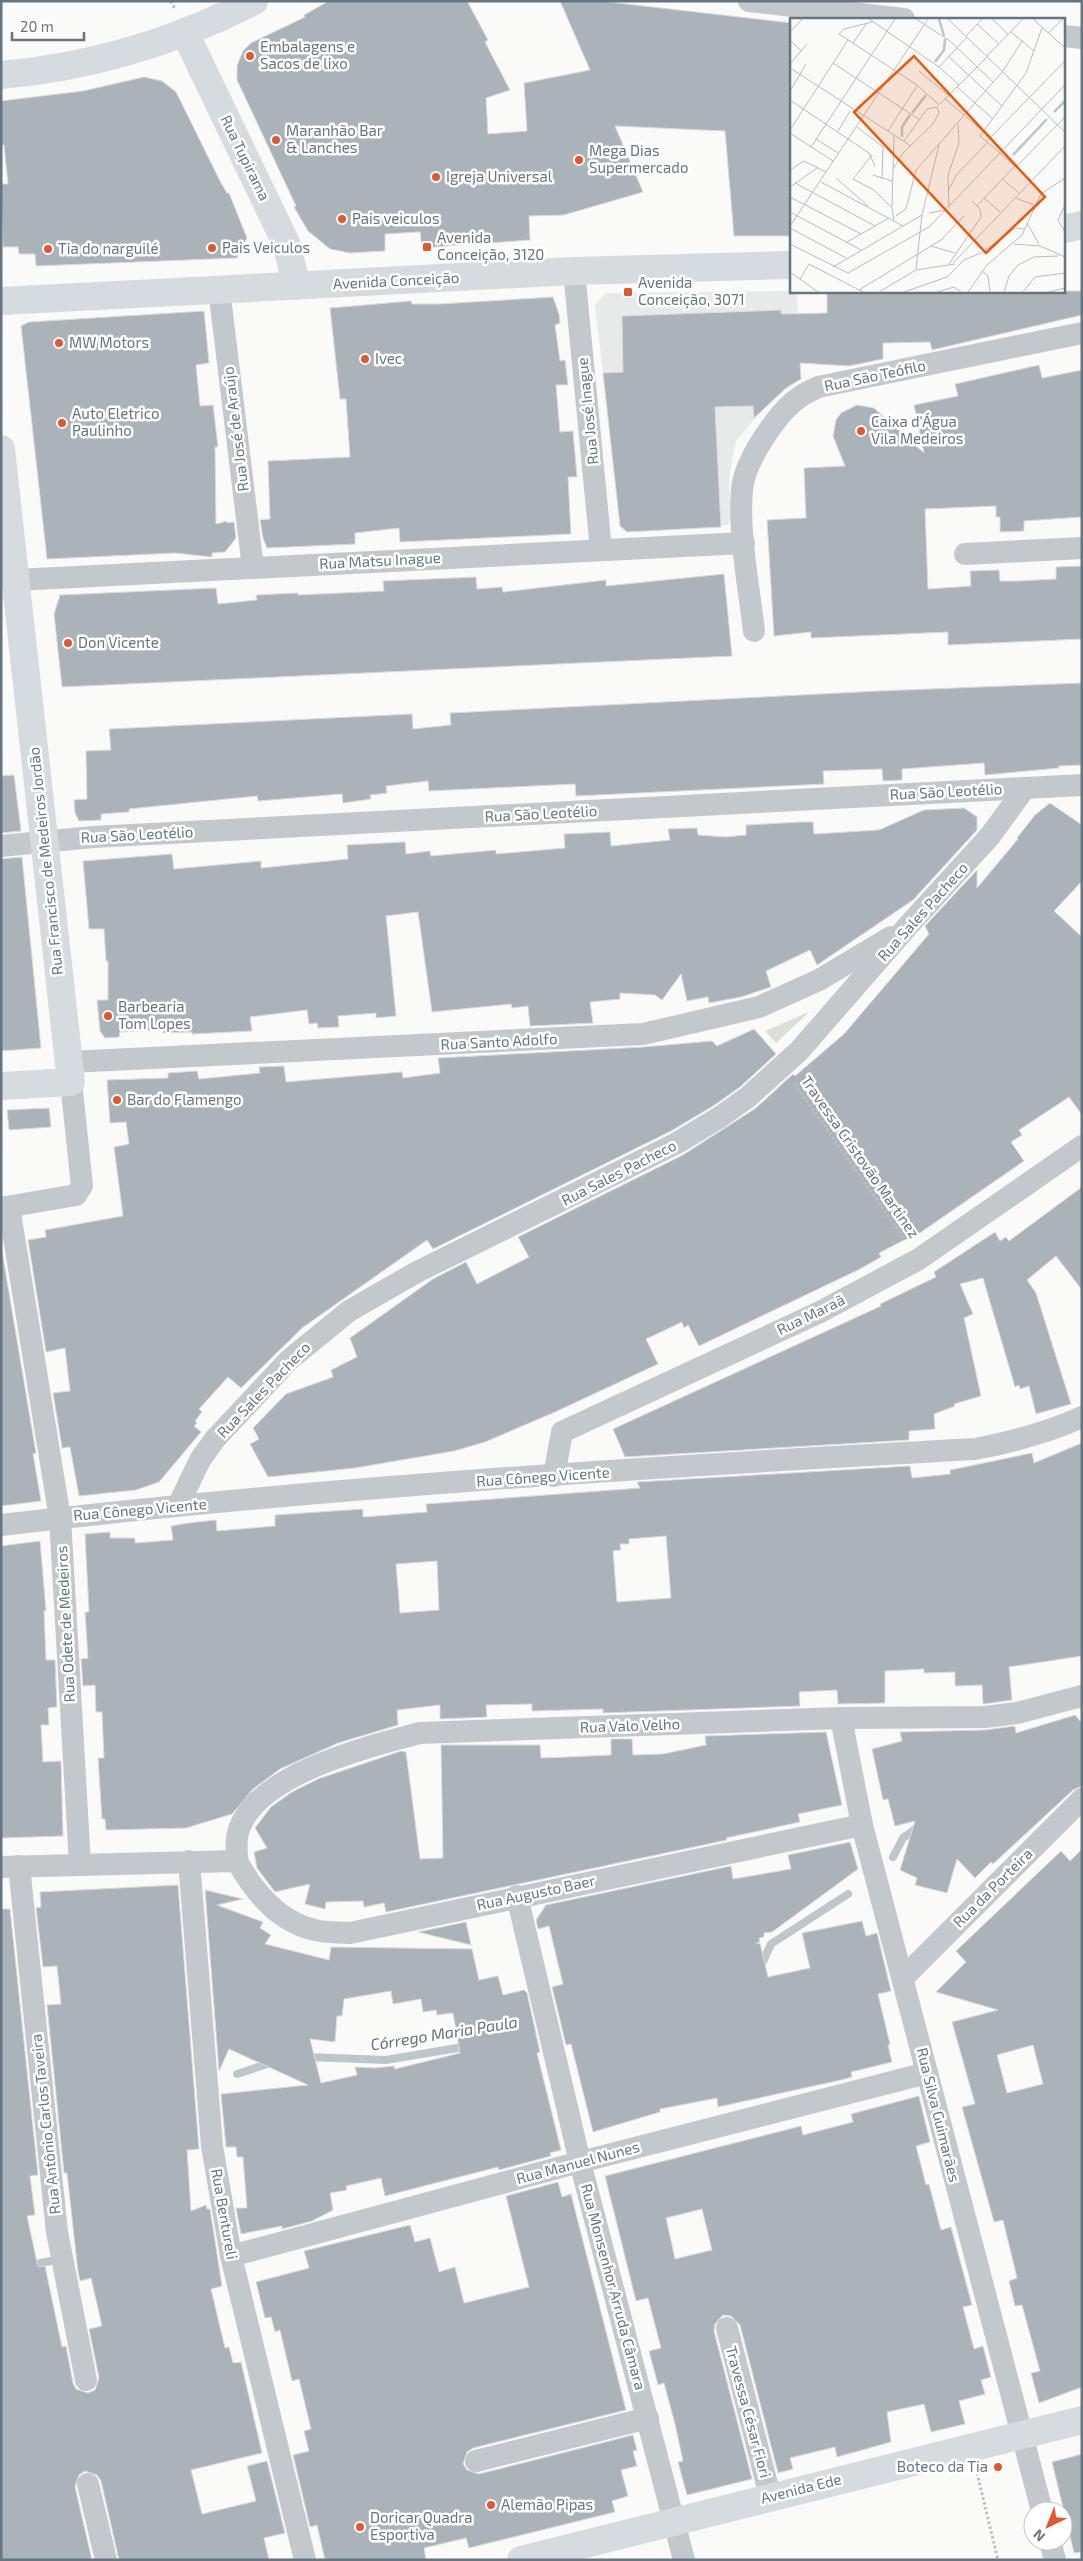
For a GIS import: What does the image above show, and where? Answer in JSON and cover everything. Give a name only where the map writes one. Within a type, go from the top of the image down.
[{"type":"main road","points":[[1,75],[73,66],[147,47],[184,33],[254,1]]},
{"type":"main road","name":"Rua Tupirama","points":[[184,33],[286,243],[297,286]]},
{"type":"main road","points":[[1066,229],[1082,225]]},
{"type":"main road","name":"Avenida Conceição","points":[[1,301],[574,271],[790,265]]},
{"type":"main road","name":"Rua Francisco de Medeiros Jordão","points":[[1,449],[10,567],[70,1072]]},
{"type":"main road","points":[[1,1086],[70,1072]]},
{"type":"main road","name":"Avenida Ede","points":[[521,2560],[770,2496],[1082,2420]]},
{"type":"street","points":[[749,1],[895,18]]},
{"type":"street","points":[[1066,36],[1082,38]]},
{"type":"street","name":"Rua José Inague","points":[[574,271],[601,550]]},
{"type":"street","name":"Rua José de Araújo","points":[[219,289],[253,568]]},
{"type":"street","name":"Rua São Teófilo","points":[[754,631],[744,543],[742,489],[751,460],[766,435],[801,396],[818,387],[1082,333]]},
{"type":"street","name":"Rua Matsu Inague","points":[[10,567],[253,568],[744,543]]},
{"type":"street","points":[[965,554],[1082,548]]},
{"type":"street","name":"Rua São Leotélio","points":[[1,846],[103,837],[1081,786]]},
{"type":"street","name":"Rua Sales Pacheco","points":[[178,1506],[200,1460],[216,1439],[289,1360],[349,1311],[417,1272],[678,1143],[720,1117],[783,1067],[990,836],[1025,788]]},
{"type":"street","name":"Rua Santo Adolfo","points":[[70,1072],[643,1034],[759,1007],[819,980],[907,927]]},
{"type":"street","name":"Rua Francisco de Medeiros Jordão","points":[[5,1208],[76,1196],[80,1192],[82,1186],[70,1072]]},
{"type":"street","name":"Rua Maraã","points":[[554,1476],[562,1432],[820,1312],[919,1259],[1082,1146]]},
{"type":"street","name":"Rua Odete de Medeiros","points":[[5,1208],[60,1518],[80,1864]]},
{"type":"street","name":"Rua Cônego Vicente","points":[[1,1525],[317,1493],[723,1463],[975,1449],[1015,1441],[1057,1428],[1082,1417]]},
{"type":"street","name":"Rua Valo Velho","points":[[237,1861],[237,1837],[242,1825],[252,1808],[267,1792],[315,1766],[367,1747],[420,1734],[841,1718],[984,1717],[1017,1713],[1082,1696]]},
{"type":"street","name":"Rua Silva Guimarães","points":[[841,1718],[862,1825],[1039,2501]]},
{"type":"street","name":"Rua da Porteira","points":[[903,1978],[1082,1799]]},
{"type":"street","name":"Rua Augusto Baer","points":[[237,1861],[258,1893],[275,1910],[293,1922],[315,1930],[350,1933],[518,1896],[862,1825]]},
{"type":"street","points":[[10,1866],[237,1861]]},
{"type":"street","name":"Rua Bentureli","points":[[189,1862],[212,2146],[231,2256],[305,2560]]},
{"type":"street","name":"Rua Antônio Carlos Taveira","points":[[10,1866],[57,2232],[86,2380]]},
{"type":"street","name":"Rua Monsenhor Arruda Câmara","points":[[518,1896],[580,2162],[684,2560]]},
{"type":"street","name":"Rua Manuel Nunes","points":[[231,2256],[580,2162],[927,2073]]},
{"type":"street","name":"Travessa César Fiori","points":[[727,2328],[770,2496]]},
{"type":"street","points":[[476,2461],[648,2418]]},
{"type":"street","points":[[88,2484],[106,2560]]},
{"type":"path","name":"Travessa Cristovão Martinez","points":[[783,1067],[919,1259]]},
{"type":"path","points":[[971,2448],[998,2560]]},
{"type":"shaded area","points":[[797,292],[801,379],[779,394],[736,441],[729,476],[731,517],[728,525],[627,532],[621,526],[595,305],[606,293]]},
{"type":"shaded area","points":[[809,1012],[776,1043],[765,1031]]},
{"type":"building","points":[[329,1],[467,1],[488,40],[485,42],[510,90],[486,98],[488,134],[527,131],[524,83],[590,70],[560,1],[600,1],[790,23],[790,236],[734,236],[725,131],[615,126],[643,192],[564,215],[529,216],[530,240],[422,248],[420,232],[385,234],[385,251],[350,253],[330,249],[308,231],[294,207],[296,206],[237,80],[237,66],[243,51],[251,43],[305,17],[304,15]]},
{"type":"building","points":[[144,77],[162,81],[176,92],[221,183],[227,193],[229,193],[247,238],[237,258],[36,266],[35,254],[19,254],[18,247],[3,247],[1,184],[8,184],[4,145],[1,145],[1,101],[83,91]]},
{"type":"building","points":[[1082,291],[1082,315],[932,350],[930,342],[883,343],[883,359],[849,366],[800,363],[801,379],[786,388],[754,418],[753,406],[715,407],[721,527],[627,532],[620,526],[603,373],[623,372],[622,316],[781,310],[781,314],[827,313],[827,292]]},
{"type":"building","points":[[553,297],[560,323],[555,325],[560,361],[565,360],[568,385],[556,385],[560,432],[573,431],[577,477],[568,477],[571,534],[400,542],[399,528],[355,533],[355,544],[267,548],[260,520],[270,519],[268,461],[350,457],[346,399],[340,399],[330,308],[411,301],[412,304],[439,304]]},
{"type":"building","points":[[204,311],[209,363],[196,365],[200,406],[213,405],[218,447],[215,447],[216,524],[227,521],[227,523],[234,522],[236,538],[225,552],[212,553],[212,557],[175,553],[47,559],[21,326],[29,322]]},
{"type":"building","points":[[1039,365],[1042,378],[1082,370],[1082,517],[1024,521],[1024,531],[1000,532],[1000,517],[996,517],[996,506],[925,509],[928,589],[971,586],[970,571],[999,570],[1000,581],[1019,581],[1056,579],[1056,567],[1082,566],[1082,639],[948,645],[948,632],[811,638],[811,632],[774,636],[767,520],[806,518],[804,468],[845,466],[833,436],[836,420],[841,413],[857,405],[874,408],[924,453],[914,405],[958,396],[955,384]]},
{"type":"building","points":[[724,574],[732,656],[62,687],[54,614],[60,595],[216,588],[218,604],[257,600],[256,595],[384,591],[383,581],[476,577],[477,589],[502,587],[503,592],[606,580],[606,586]]},
{"type":"building","points":[[1082,683],[1082,765],[1059,766],[1059,768],[985,775],[984,763],[902,769],[902,780],[883,781],[882,769],[823,771],[824,784],[576,796],[575,784],[429,791],[428,781],[386,786],[387,793],[370,795],[371,799],[343,803],[342,794],[258,801],[257,796],[129,809],[129,812],[101,814],[101,820],[79,821],[75,813],[74,800],[87,799],[86,751],[111,750],[109,729],[412,714],[413,729],[451,725],[450,713],[879,691]]},
{"type":"building","points":[[14,775],[21,831],[1,833],[1,776]]},
{"type":"building","points":[[1050,803],[1082,825],[1082,881],[1054,911],[1082,937],[1082,1115],[1069,1097],[1019,1130],[1022,1135],[1011,1142],[1024,1161],[911,1239],[910,1237],[879,1253],[881,1257],[860,1269],[699,1346],[688,1325],[684,1328],[682,1322],[646,1339],[658,1364],[555,1412],[485,1442],[454,1451],[355,1468],[268,1477],[250,1444],[259,1439],[253,1428],[286,1394],[333,1377],[331,1370],[357,1357],[350,1338],[433,1279],[466,1262],[477,1284],[529,1257],[518,1237],[683,1155],[756,1108],[793,1074],[795,1076],[844,1034],[929,934],[925,926],[977,870],[977,888],[1018,839],[1035,815]]},
{"type":"building","points":[[964,808],[977,817],[977,830],[913,900],[817,965],[810,950],[766,971],[771,987],[741,997],[709,1003],[708,997],[687,1001],[681,974],[662,1000],[655,995],[620,993],[620,999],[590,1002],[593,1023],[530,1026],[528,1006],[512,1008],[511,1004],[432,1012],[418,912],[386,916],[396,1016],[376,1018],[376,1013],[338,1016],[339,1027],[318,1028],[317,1023],[309,1024],[307,1010],[250,1017],[252,1031],[192,1034],[192,1032],[163,1033],[162,1030],[120,1032],[119,1037],[105,1038],[100,1031],[97,1000],[108,1000],[108,961],[106,961],[104,929],[89,929],[83,861],[172,854],[174,869],[261,861],[261,868],[348,859],[347,845],[405,842],[406,854],[430,851],[431,856],[496,850],[496,854],[565,848],[564,834],[610,832],[611,846],[670,840],[668,829],[697,828],[698,835],[725,837],[746,835],[746,825],[801,822],[813,822],[814,834],[879,830],[924,810]]},
{"type":"building","points":[[22,857],[41,1048],[1,1051],[1,859]]},
{"type":"building","points":[[754,1029],[776,1054],[740,1087],[713,1106],[671,1131],[433,1249],[427,1240],[302,1328],[241,1388],[228,1377],[199,1409],[202,1412],[195,1421],[197,1423],[194,1426],[201,1432],[159,1482],[136,1490],[79,1496],[70,1447],[62,1448],[53,1393],[70,1391],[65,1348],[46,1352],[28,1240],[46,1237],[45,1230],[123,1216],[114,1147],[129,1144],[126,1122],[110,1123],[107,1080],[168,1078],[168,1073],[197,1071],[199,1079],[260,1073],[259,1067],[284,1066],[286,1082],[402,1072],[403,1078],[440,1073],[438,1058],[644,1047],[712,1041],[717,1046]]},
{"type":"building","points":[[49,1108],[51,1127],[9,1130],[7,1110]]},
{"type":"building","points":[[1082,1187],[1082,1290],[1056,1256],[1027,1280],[1036,1293],[1071,1404],[1036,1414],[1029,1386],[1020,1389],[1019,1385],[1015,1387],[983,1278],[960,1284],[973,1314],[964,1318],[981,1396],[954,1404],[955,1406],[934,1414],[935,1429],[909,1431],[909,1440],[625,1457],[613,1429],[881,1306],[880,1304],[936,1277],[934,1272],[995,1232],[1000,1241],[1006,1237],[1009,1241]]},
{"type":"building","points":[[1,1245],[36,1453],[33,1454],[41,1501],[1,1506]]},
{"type":"building","points":[[1082,1443],[1082,1656],[1009,1667],[1012,1700],[983,1704],[982,1685],[955,1686],[955,1672],[924,1673],[924,1669],[885,1671],[885,1703],[838,1704],[837,1690],[799,1692],[800,1706],[603,1713],[603,1709],[532,1711],[532,1704],[486,1705],[487,1717],[440,1719],[440,1705],[397,1710],[398,1725],[338,1743],[280,1769],[253,1789],[232,1814],[186,1828],[106,1830],[105,1819],[102,1819],[98,1758],[104,1758],[102,1712],[96,1712],[95,1685],[83,1686],[81,1659],[88,1658],[85,1612],[89,1612],[85,1534],[110,1532],[110,1538],[135,1538],[135,1543],[173,1540],[171,1526],[188,1523],[216,1520],[217,1531],[275,1526],[275,1515],[363,1509],[363,1517],[427,1512],[426,1504],[640,1488],[637,1482],[910,1466],[912,1478],[950,1474],[950,1470],[1032,1453],[1034,1463]],"holes":[[[666,1536],[671,1598],[617,1602],[613,1551],[621,1550],[620,1544],[629,1544],[629,1539]],[[437,1561],[439,1610],[400,1613],[396,1564]]]},
{"type":"building","points":[[40,1541],[46,1611],[44,1611],[46,1660],[55,1660],[57,1707],[48,1708],[49,1725],[41,1725],[43,1762],[61,1761],[63,1836],[1,1838],[1,1546]]},
{"type":"building","points":[[1075,1715],[1082,1723],[1082,1786],[1073,1790],[993,1864],[991,1862],[975,1878],[957,1859],[947,1893],[915,1885],[917,1878],[900,1870],[915,1821],[895,1826],[888,1799],[883,1800],[872,1749],[902,1741],[900,1732],[985,1730],[1015,1726],[1016,1733]]},
{"type":"building","points":[[826,1732],[842,1805],[798,1814],[800,1822],[726,1838],[727,1840],[386,1912],[384,1903],[364,1907],[363,1901],[326,1902],[325,1909],[305,1904],[310,1884],[275,1892],[257,1868],[254,1852],[267,1848],[255,1828],[271,1807],[292,1792],[318,1779],[401,1751],[406,1752],[420,1859],[443,1858],[441,1745],[540,1745],[541,1758],[611,1755],[611,1739],[632,1739],[633,1755],[663,1754],[706,1745],[705,1736]]},
{"type":"building","points":[[850,1842],[858,1869],[772,1932],[764,1933],[764,1937],[759,1938],[760,1941],[756,1944],[760,1943],[768,1977],[810,1968],[802,1933],[862,1921],[866,1936],[877,1933],[891,1991],[878,1994],[890,2044],[888,2045],[892,2062],[851,2072],[852,2077],[841,2080],[718,2107],[717,2098],[660,2109],[660,2112],[593,2132],[571,2044],[566,2045],[552,1987],[563,1984],[549,1926],[538,1929],[536,1920],[546,1905],[731,1866],[733,1879],[791,1869],[788,1855]]},
{"type":"building","points":[[1082,1849],[1082,2387],[1039,2403],[1031,2373],[1040,2371],[1022,2305],[1015,2306],[1009,2281],[1017,2278],[1003,2220],[994,2222],[962,2107],[975,2104],[952,2022],[998,2010],[936,1992],[966,1962],[956,1951],[1061,1851],[1070,1861]],"holes":[[[1033,2045],[1043,2084],[1007,2093],[997,2055]]]},
{"type":"building","points":[[178,1885],[199,2149],[187,2150],[191,2211],[206,2205],[207,2209],[210,2209],[222,2286],[211,2289],[225,2348],[229,2347],[233,2363],[241,2362],[262,2453],[191,2470],[202,2514],[256,2501],[247,2466],[267,2461],[285,2533],[264,2538],[269,2560],[119,2560],[101,2481],[97,2475],[85,2471],[79,2475],[75,2487],[92,2560],[1,2560],[1,1909],[10,1909],[38,2175],[30,2176],[35,2215],[27,2216],[38,2267],[45,2266],[62,2347],[66,2346],[73,2383],[76,2389],[88,2393],[95,2390],[99,2378],[89,2329],[102,2326],[91,2278],[80,2281],[78,2272],[67,2173],[64,2173],[47,2005],[61,2004],[57,1966],[43,1967],[36,1908],[41,1907],[40,1892]]},
{"type":"building","points":[[205,1890],[243,1899],[217,1905],[263,1922],[260,1928],[271,1935],[265,1944],[329,1960],[331,1947],[472,1949],[479,1980],[498,1976],[503,1995],[524,1990],[527,1993],[540,2052],[537,2053],[561,2150],[550,2153],[551,2156],[499,2170],[498,2167],[385,2196],[381,2178],[346,2186],[347,2190],[330,2193],[333,2210],[312,2221],[282,2229],[282,2226],[241,2234],[236,2208],[247,2208],[243,2157],[237,2157],[236,2147],[226,2147],[221,2094],[308,2085],[229,2049],[219,2071]],"holes":[[[391,1991],[393,2004],[421,1999],[423,2012],[436,2010],[437,2015],[453,2013],[460,2053],[395,2069],[394,2066],[375,2068],[355,2067],[357,2075],[321,2083],[310,2039],[335,2042],[337,2016],[342,2016],[344,1999]]]},
{"type":"building","points":[[466,1922],[471,1945],[418,1932]]},
{"type":"building","points":[[919,2096],[930,2142],[916,2146],[926,2185],[929,2184],[941,2230],[951,2227],[972,2305],[963,2307],[974,2349],[983,2346],[991,2377],[981,2380],[985,2394],[959,2401],[965,2424],[931,2432],[924,2404],[887,2412],[891,2442],[837,2457],[835,2447],[790,2458],[793,2469],[778,2473],[740,2325],[731,2316],[723,2315],[715,2324],[714,2331],[752,2479],[687,2495],[678,2462],[683,2461],[675,2424],[664,2383],[658,2385],[649,2351],[661,2348],[648,2298],[636,2301],[605,2176],[801,2126],[803,2135],[853,2122],[851,2114]],"holes":[[[702,2209],[712,2250],[675,2259],[666,2218]]]},
{"type":"building","points":[[558,2182],[562,2197],[571,2194],[626,2410],[473,2448],[467,2452],[463,2464],[467,2470],[479,2474],[633,2435],[637,2450],[633,2451],[637,2466],[621,2470],[628,2496],[612,2501],[615,2512],[469,2548],[466,2538],[424,2548],[426,2560],[325,2560],[317,2525],[310,2527],[293,2455],[309,2451],[304,2431],[311,2429],[299,2379],[292,2381],[280,2330],[275,2332],[271,2317],[265,2318],[256,2282],[309,2268],[304,2251],[410,2225],[415,2242],[430,2238],[439,2272],[455,2267],[464,2303],[529,2287],[506,2196]]},
{"type":"building","points":[[1082,2454],[1082,2552],[1074,2553],[1073,2501],[1061,2501],[1052,2462]]},
{"type":"waterway","name":"Córrego Maria Paula","points":[[893,1857],[903,1838],[918,1827]]},
{"type":"waterway","name":"Córrego Maria Paula","points":[[760,1968],[771,1944],[848,1894]]},
{"type":"waterway","name":"Córrego Maria Paula","points":[[307,2057],[386,2060],[469,2046]]},
{"type":"waterway","name":"Córrego Maria Paula","points":[[237,2074],[273,2062]]},
{"type":"waterway","name":"Córrego Maria Paula","points":[[28,2266],[55,2260]]},
{"type":"place","name":"Embalagens e Sacos de lixo","points":[[250,56]]},
{"type":"place","name":"Maranhão Bar & Lanches","points":[[276,140]]},
{"type":"place","name":"Mega Dias Supermercado","points":[[579,160]]},
{"type":"place","name":"Igreja Universal","points":[[436,177]]},
{"type":"place","name":"Pais veiculos","points":[[342,219]]},
{"type":"place","name":"Avenida Conceição, 3120","points":[[427,247]]},
{"type":"place","name":"Pais Veiculos","points":[[212,248]]},
{"type":"place","name":"Tia do narguilé","points":[[48,249]]},
{"type":"place","name":"Avenida Conceição, 3071","points":[[628,292]]},
{"type":"place","name":"MW Motors","points":[[59,343]]},
{"type":"place","name":"Ivec","points":[[365,359]]},
{"type":"place","name":"Auto Eletrico Paulinho","points":[[62,423]]},
{"type":"place","name":"Caixa d'Água Vila Medeiros","points":[[861,431]]},
{"type":"place","name":"Don Vicente","points":[[68,643]]},
{"type":"place","name":"Barbearia Tom Lopes","points":[[108,1016]]},
{"type":"place","name":"Bar do Flamengo","points":[[117,1100]]},
{"type":"place","name":"Boteco da Tia","points":[[998,2467]]},
{"type":"place","name":"Alemão Pipas","points":[[491,2505]]},
{"type":"place","name":"Doricar Quadra Esportiva","points":[[360,2527]]}]
